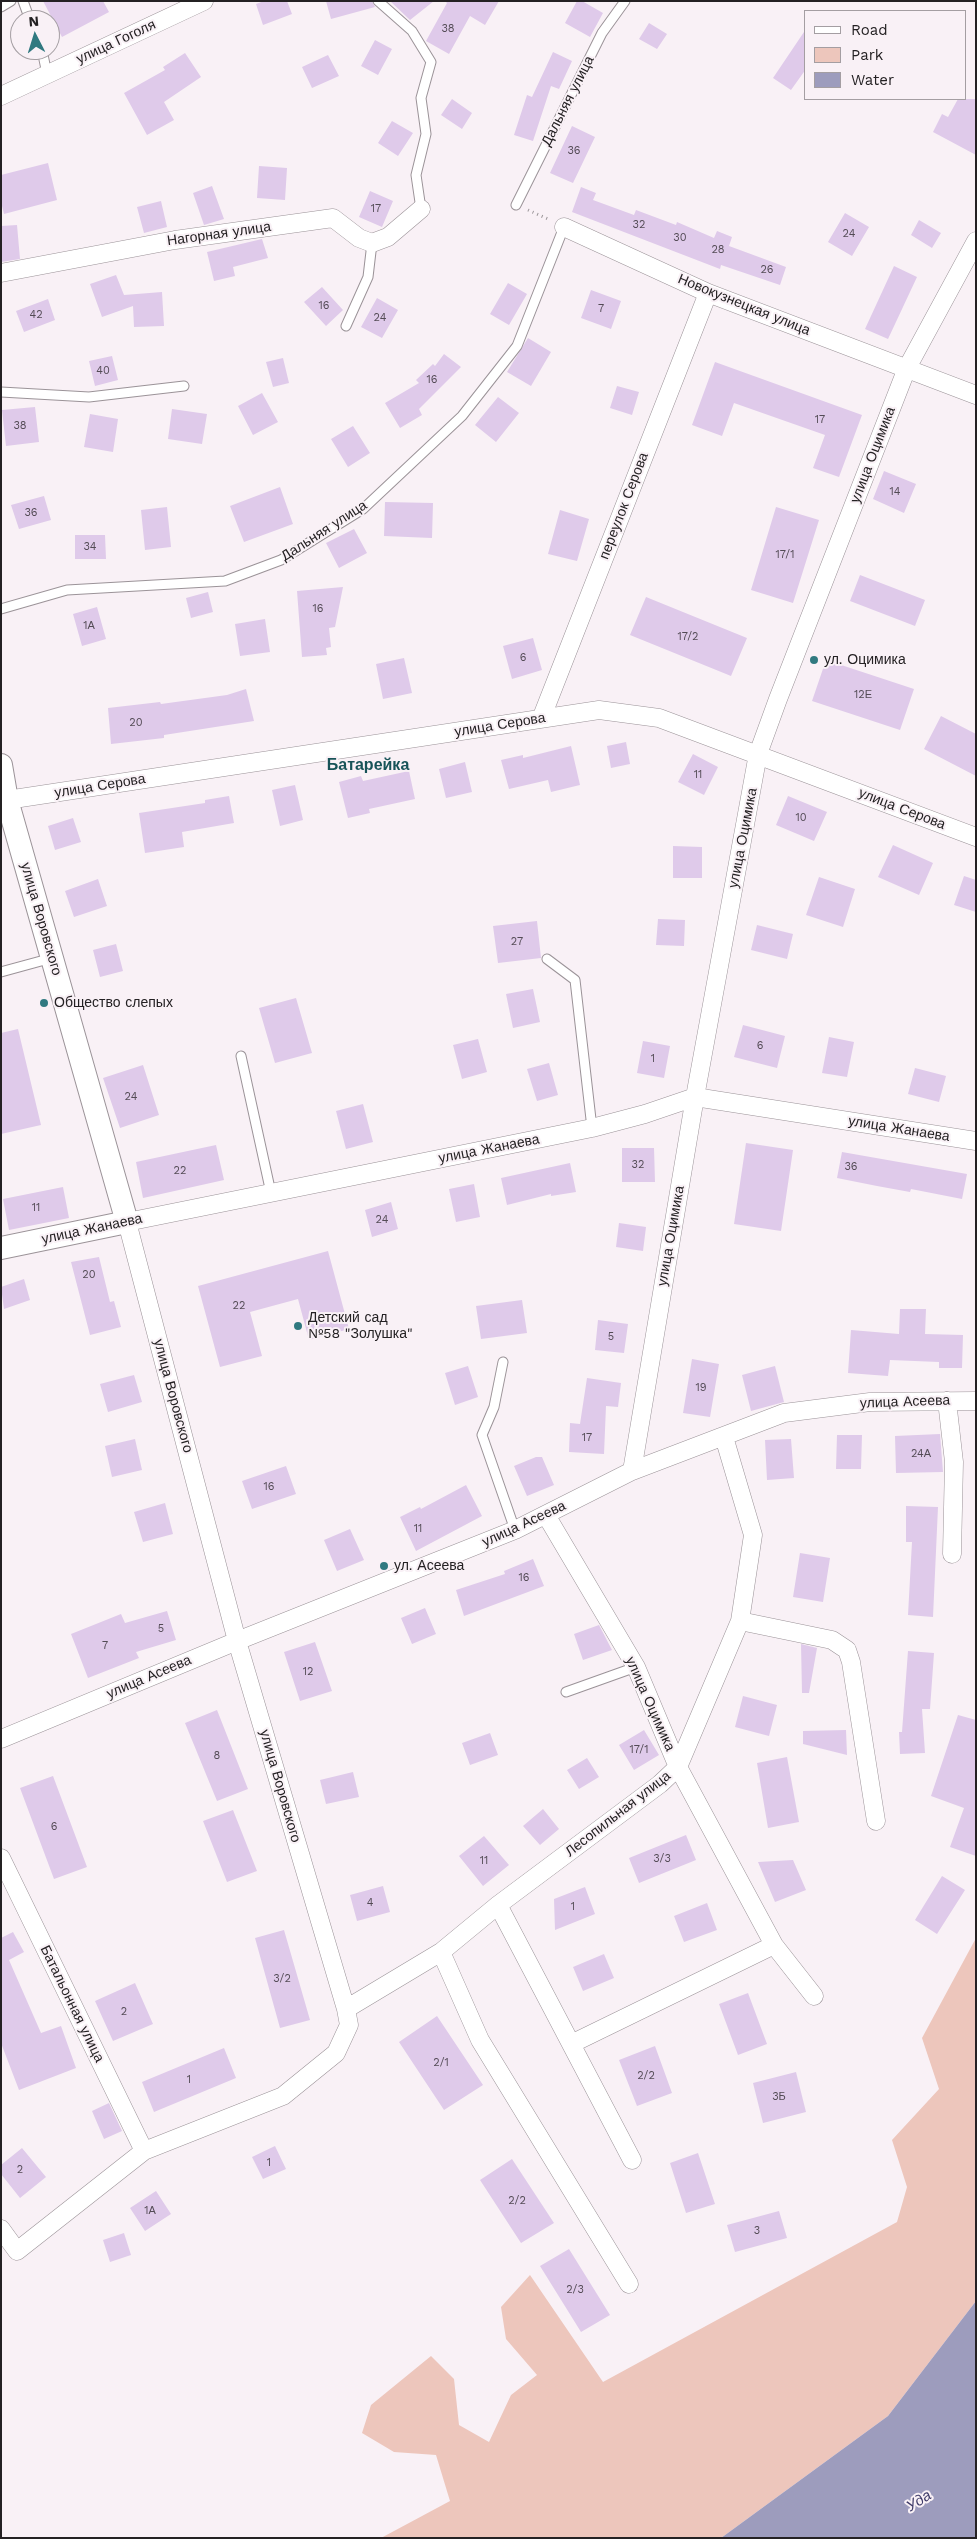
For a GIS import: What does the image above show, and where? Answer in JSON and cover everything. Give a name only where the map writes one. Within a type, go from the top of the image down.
[{"type":"street","name":"улица Гоголя","points":[[1,96],[204,1]]},
{"type":"street","points":[[372,243],[388,238],[421,210]]},
{"type":"street","name":"Нагорная улица","points":[[1,274],[175,240],[333,218],[359,238],[372,243]]},
{"type":"street","name":"Новокузнецкая улица","points":[[564,226],[708,293],[976,396]]},
{"type":"street","name":"улица Оцимика","points":[[632,1471],[695,1097],[758,754],[781,689],[907,368],[976,241]]},
{"type":"street","name":"переулок Серова","points":[[541,719],[708,293]]},
{"type":"street","name":"улица Серова","points":[[6,807],[599,710],[659,718],[976,837]]},
{"type":"street","name":"улица Воровского","points":[[1,765],[6,807],[52,958],[127,1222],[237,1640],[347,2017]]},
{"type":"street","name":"улица Жанаева","points":[[1,1248],[592,1128],[645,1114],[695,1097],[976,1142]]},
{"type":"street","name":"улица Асеева","points":[[1,1739],[237,1640],[515,1530],[632,1471],[784,1413],[870,1402],[976,1400]]},
{"type":"street","points":[[947,1401],[954,1462],[952,1554]]},
{"type":"street","name":"Лесопильная улица","points":[[347,2017],[441,1952],[498,1905],[660,1784],[678,1767],[740,1621],[753,1535],[724,1436]]},
{"type":"street","name":"улица Оцимика","points":[[546,1515],[636,1667],[678,1767],[774,1945],[814,1996]]},
{"type":"street","points":[[740,1621],[832,1640],[847,1650],[851,1662],[876,1821]]},
{"type":"street","name":"Батальонная улица","points":[[1,1858],[144,2151]]},
{"type":"street","points":[[498,1905],[632,2160]]},
{"type":"street","points":[[571,2044],[774,1945]]},
{"type":"street","points":[[441,1952],[480,2040],[629,2284]]},
{"type":"street","points":[[1,2229],[17,2251],[144,2151],[283,2096],[336,2053],[347,2017]]},
{"type":"lane","points":[[1,7],[11,1]]},
{"type":"lane","points":[[378,1],[412,31],[431,62],[421,98],[426,134],[416,175],[421,210]]},
{"type":"lane","name":"Дальняя улица","points":[[516,205],[602,33],[625,1]]},
{"type":"lane","points":[[44,60],[47,74]]},
{"type":"lane","name":"Дальняя улица","points":[[1,609],[67,590],[225,581],[282,560],[363,509],[462,416],[517,346],[564,226]]},
{"type":"lane","points":[[346,326],[368,277],[372,243]]},
{"type":"lane","points":[[1,392],[89,397],[184,386]]},
{"type":"lane","points":[[1,972],[52,958]]},
{"type":"lane","points":[[547,959],[575,980],[592,1128]]},
{"type":"lane","points":[[241,1056],[271,1193]]},
{"type":"lane","points":[[503,1362],[494,1407],[482,1434],[515,1530]]},
{"type":"lane","points":[[566,1692],[636,1667]]},
{"type":"path","points":[[516,205],[564,226]]},
{"type":"green space","points":[[976,1938],[976,2301],[888,2416],[721,2538],[381,2538],[450,2501],[436,2455],[394,2452],[362,2433],[371,2405],[431,2356],[454,2379],[459,2425],[489,2442],[511,2395],[537,2375],[506,2339],[501,2307],[530,2275],[603,2382],[897,2222],[907,2187],[892,2140],[939,2089],[922,2038]]},
{"type":"water","name":"Уда","points":[[976,2301],[976,2538],[721,2538],[888,2416]]},
{"type":"building","points":[[43,1],[103,1],[109,12],[62,37],[60,33],[60,10],[48,10]]},
{"type":"building","points":[[264,1],[287,1],[292,14],[263,25],[256,4]]},
{"type":"building","points":[[326,1],[372,1],[375,7],[331,19]]},
{"type":"building","points":[[390,1],[434,1],[410,20]]},
{"type":"building","points":[[445,1],[499,1],[485,25],[470,16],[449,54],[426,41],[447,3]]},
{"type":"building","points":[[577,1],[582,1],[603,13],[590,37],[565,23]]},
{"type":"building","points":[[649,23],[667,34],[657,49],[639,39]]},
{"type":"building","points":[[804,32],[804,72],[791,90],[773,78]]},
{"type":"building","points":[[375,40],[392,49],[378,75],[361,66]]},
{"type":"building","points":[[553,52],[572,61],[559,89],[551,86],[533,141],[514,135],[527,95],[532,97]]},
{"type":"building","points":[[185,53],[201,77],[164,102],[174,120],[147,135],[124,93],[165,70],[163,67]]},
{"type":"building","points":[[328,55],[339,76],[312,88],[302,67]]},
{"type":"building","points":[[452,99],[472,113],[462,129],[441,115]]},
{"type":"building","points":[[976,99],[976,155],[933,132],[942,114],[948,117],[957,100]]},
{"type":"building","points":[[392,121],[413,133],[398,156],[378,143]]},
{"type":"building","points":[[572,126],[595,137],[573,183],[550,173]]},
{"type":"building","points":[[48,163],[57,200],[4,214],[1,202],[1,175]]},
{"type":"building","points":[[259,166],[287,168],[285,200],[257,198]]},
{"type":"building","points":[[212,186],[224,219],[204,225],[193,193]]},
{"type":"building","points":[[581,187],[596,193],[593,200],[634,215],[636,210],[676,225],[677,222],[714,238],[717,231],[732,237],[729,246],[786,267],[780,285],[721,265],[720,269],[572,212]]},
{"type":"building","points":[[370,191],[393,201],[382,227],[359,217]]},
{"type":"building","points":[[161,201],[167,227],[144,233],[137,207]]},
{"type":"building","points":[[845,213],[869,227],[852,256],[828,242]]},
{"type":"building","points":[[919,220],[941,233],[932,248],[911,235]]},
{"type":"building","points":[[17,225],[20,259],[1,262],[1,226]]},
{"type":"building","points":[[262,239],[268,258],[233,267],[235,276],[214,281],[207,252]]},
{"type":"building","points":[[894,266],[917,277],[888,339],[865,329]]},
{"type":"building","points":[[116,275],[124,295],[162,292],[164,326],[134,327],[133,306],[102,317],[90,284]]},
{"type":"building","points":[[508,283],[527,294],[509,325],[490,314]]},
{"type":"building","points":[[322,287],[343,310],[326,326],[304,302]]},
{"type":"building","points":[[591,290],[621,301],[611,329],[581,318]]},
{"type":"building","points":[[377,298],[398,310],[382,338],[361,327]]},
{"type":"building","points":[[48,299],[55,320],[24,332],[16,311]]},
{"type":"building","points":[[528,338],[551,352],[531,386],[507,372]]},
{"type":"building","points":[[444,354],[461,367],[419,409],[422,415],[400,428],[385,403],[419,383],[416,380],[433,364],[435,366]]},
{"type":"building","points":[[112,356],[118,380],[95,386],[89,361]]},
{"type":"building","points":[[283,358],[289,383],[273,387],[266,362]]},
{"type":"building","points":[[715,362],[862,415],[839,477],[813,468],[825,435],[734,403],[722,436],[692,425]]},
{"type":"building","points":[[617,386],[639,392],[632,415],[610,408]]},
{"type":"building","points":[[262,393],[278,422],[253,435],[238,406]]},
{"type":"building","points":[[498,397],[519,413],[496,442],[475,425]]},
{"type":"building","points":[[35,407],[39,442],[6,446],[2,410]]},
{"type":"building","points":[[172,409],[207,414],[202,444],[168,439]]},
{"type":"building","points":[[90,414],[118,419],[113,452],[84,447]]},
{"type":"building","points":[[353,426],[370,453],[348,467],[331,439]]},
{"type":"building","points":[[884,471],[916,484],[904,513],[873,499]]},
{"type":"building","points":[[280,487],[293,524],[244,542],[230,506]]},
{"type":"building","points":[[44,496],[51,520],[19,529],[11,505]]},
{"type":"building","points":[[385,502],[433,503],[432,538],[384,536]]},
{"type":"building","points":[[167,507],[171,547],[145,550],[141,510]]},
{"type":"building","points":[[776,507],[819,520],[793,603],[751,590]]},
{"type":"building","points":[[560,510],[589,519],[577,561],[548,554]]},
{"type":"building","points":[[354,529],[367,553],[339,568],[326,543]]},
{"type":"building","points":[[75,535],[105,535],[106,559],[75,559]]},
{"type":"building","points":[[860,575],[925,600],[915,626],[850,601]]},
{"type":"building","points":[[343,587],[335,627],[329,628],[331,647],[326,648],[327,655],[302,657],[297,591]]},
{"type":"building","points":[[208,592],[213,612],[191,618],[186,598]]},
{"type":"building","points":[[646,597],[747,638],[731,676],[630,635]]},
{"type":"building","points":[[97,607],[106,639],[82,646],[73,614]]},
{"type":"building","points":[[265,619],[270,652],[240,656],[235,624]]},
{"type":"building","points":[[533,638],[542,670],[512,679],[503,646]]},
{"type":"building","points":[[404,658],[412,693],[383,699],[376,664]]},
{"type":"building","points":[[826,660],[914,689],[900,730],[812,701]]},
{"type":"building","points":[[246,689],[254,721],[164,735],[164,738],[111,744],[108,708],[160,702],[161,704],[227,695]]},
{"type":"building","points":[[941,716],[976,734],[976,776],[924,749]]},
{"type":"building","points":[[626,742],[630,764],[611,768],[607,746]]},
{"type":"building","points":[[571,746],[580,785],[551,792],[548,780],[509,789],[501,760],[523,755],[523,758]]},
{"type":"building","points":[[693,754],[718,767],[704,795],[678,782]]},
{"type":"building","points":[[465,762],[472,792],[446,798],[439,769]]},
{"type":"building","points":[[409,771],[415,799],[369,809],[370,813],[348,818],[339,782],[361,776],[363,781]]},
{"type":"building","points":[[295,785],[303,820],[280,826],[272,790]]},
{"type":"building","points":[[229,796],[234,823],[182,832],[184,847],[145,853],[139,813],[205,803],[205,800]]},
{"type":"building","points":[[788,796],[827,812],[814,841],[776,825]]},
{"type":"building","points":[[73,818],[81,842],[55,850],[48,826]]},
{"type":"building","points":[[893,845],[933,863],[919,895],[878,877]]},
{"type":"building","points":[[673,846],[702,847],[702,878],[673,878]]},
{"type":"building","points":[[964,876],[976,880],[976,912],[954,905]]},
{"type":"building","points":[[819,877],[855,889],[843,927],[806,915]]},
{"type":"building","points":[[98,879],[107,906],[74,917],[65,891]]},
{"type":"building","points":[[658,919],[685,920],[684,946],[656,945]]},
{"type":"building","points":[[537,921],[541,958],[498,963],[493,926]]},
{"type":"building","points":[[757,925],[793,934],[787,959],[751,950]]},
{"type":"building","points":[[116,944],[123,971],[100,977],[93,950]]},
{"type":"building","points":[[533,989],[540,1022],[513,1028],[506,994]]},
{"type":"building","points":[[296,998],[312,1053],[275,1063],[259,1008]]},
{"type":"building","points":[[743,1025],[785,1036],[777,1068],[734,1057]]},
{"type":"building","points":[[18,1029],[41,1125],[1,1134],[1,1033]]},
{"type":"building","points":[[829,1037],[854,1042],[847,1077],[822,1073]]},
{"type":"building","points":[[478,1039],[487,1072],[462,1079],[453,1045]]},
{"type":"building","points":[[643,1041],[670,1046],[664,1078],[637,1073]]},
{"type":"building","points":[[549,1063],[558,1095],[537,1101],[527,1069]]},
{"type":"building","points":[[143,1065],[159,1115],[120,1128],[103,1078]]},
{"type":"building","points":[[915,1068],[946,1076],[939,1102],[908,1094]]},
{"type":"building","points":[[363,1104],[373,1142],[346,1149],[336,1111]]},
{"type":"building","points":[[746,1143],[793,1150],[781,1231],[734,1224]]},
{"type":"building","points":[[216,1145],[224,1180],[143,1198],[136,1162]]},
{"type":"building","points":[[622,1148],[654,1148],[655,1182],[622,1182]]},
{"type":"building","points":[[842,1152],[967,1174],[962,1199],[911,1189],[910,1192],[837,1178]]},
{"type":"building","points":[[570,1163],[576,1192],[551,1196],[551,1194],[507,1205],[501,1178]]},
{"type":"building","points":[[474,1184],[480,1217],[456,1222],[449,1189]]},
{"type":"building","points":[[63,1187],[69,1218],[9,1230],[3,1199]]},
{"type":"building","points":[[391,1202],[398,1229],[372,1237],[365,1210]]},
{"type":"building","points":[[619,1223],[646,1227],[643,1251],[616,1247]]},
{"type":"building","points":[[328,1251],[349,1329],[309,1340],[298,1299],[250,1312],[262,1356],[220,1367],[198,1286]]},
{"type":"building","points":[[99,1257],[110,1302],[114,1301],[121,1327],[90,1335],[71,1262]]},
{"type":"building","points":[[24,1279],[30,1300],[4,1309],[1,1287]]},
{"type":"building","points":[[522,1300],[527,1333],[481,1339],[476,1306]]},
{"type":"building","points":[[900,1309],[926,1309],[925,1334],[963,1335],[962,1368],[939,1368],[939,1362],[890,1360],[888,1376],[848,1373],[851,1330],[899,1334]]},
{"type":"building","points":[[598,1320],[628,1324],[624,1353],[595,1350]]},
{"type":"building","points":[[692,1359],[719,1364],[710,1417],[683,1413]]},
{"type":"building","points":[[468,1366],[478,1397],[455,1405],[445,1373]]},
{"type":"building","points":[[775,1366],[784,1402],[751,1411],[742,1375]]},
{"type":"building","points":[[134,1375],[142,1402],[108,1412],[100,1384]]},
{"type":"building","points":[[587,1378],[621,1383],[618,1407],[606,1406],[604,1454],[569,1452],[570,1423],[580,1424]]},
{"type":"building","points":[[940,1434],[943,1472],[896,1473],[895,1436]]},
{"type":"building","points":[[837,1435],[862,1435],[861,1469],[836,1469]]},
{"type":"building","points":[[135,1439],[142,1470],[112,1477],[105,1446]]},
{"type":"building","points":[[791,1439],[794,1478],[767,1480],[765,1440]]},
{"type":"building","points":[[536,1457],[542,1457],[554,1485],[527,1496],[514,1466]]},
{"type":"building","points":[[286,1466],[296,1494],[252,1509],[242,1481]]},
{"type":"building","points":[[466,1485],[482,1516],[416,1551],[400,1517],[420,1507],[421,1509]]},
{"type":"building","points":[[165,1503],[173,1534],[143,1542],[134,1512]]},
{"type":"building","points":[[906,1506],[938,1507],[933,1617],[908,1615],[912,1542],[906,1542]]},
{"type":"building","points":[[350,1529],[364,1560],[337,1571],[324,1540]]},
{"type":"building","points":[[800,1553],[830,1558],[823,1602],[793,1597]]},
{"type":"building","points":[[533,1559],[544,1586],[464,1616],[456,1590],[505,1574],[504,1571]]},
{"type":"building","points":[[425,1608],[436,1634],[412,1644],[401,1618]]},
{"type":"building","points":[[167,1611],[176,1640],[136,1652],[139,1658],[88,1678],[71,1634],[121,1614],[125,1623]]},
{"type":"building","points":[[599,1625],[612,1650],[583,1660],[574,1634]]},
{"type":"building","points":[[315,1642],[332,1691],[300,1701],[284,1652]]},
{"type":"building","points":[[801,1644],[817,1648],[809,1693],[802,1693]]},
{"type":"building","points":[[908,1651],[934,1653],[930,1709],[922,1709],[925,1753],[900,1754],[899,1732],[902,1732]]},
{"type":"building","points":[[743,1696],[777,1705],[769,1736],[735,1727]]},
{"type":"building","points":[[217,1710],[248,1789],[217,1801],[185,1723]]},
{"type":"building","points":[[958,1715],[976,1720],[976,1856],[950,1847],[964,1808],[931,1796]]},
{"type":"building","points":[[644,1730],[659,1755],[634,1770],[619,1745]]},
{"type":"building","points":[[846,1730],[847,1755],[803,1744],[803,1731]]},
{"type":"building","points":[[490,1733],[498,1755],[470,1765],[462,1743]]},
{"type":"building","points":[[787,1757],[799,1822],[768,1828],[757,1763]]},
{"type":"building","points":[[587,1758],[599,1777],[579,1789],[567,1770]]},
{"type":"building","points":[[353,1772],[359,1797],[326,1804],[320,1780]]},
{"type":"building","points":[[53,1776],[87,1867],[54,1879],[20,1788]]},
{"type":"building","points":[[543,1809],[559,1829],[540,1845],[523,1826]]},
{"type":"building","points":[[233,1810],[257,1871],[227,1882],[203,1821]]},
{"type":"building","points":[[686,1835],[696,1860],[639,1883],[629,1858]]},
{"type":"building","points":[[484,1836],[509,1865],[483,1886],[459,1856]]},
{"type":"building","points":[[793,1860],[806,1890],[775,1902],[758,1862]]},
{"type":"building","points":[[942,1876],[965,1890],[937,1934],[915,1920]]},
{"type":"building","points":[[383,1886],[390,1912],[357,1921],[350,1895]]},
{"type":"building","points":[[585,1887],[595,1914],[555,1930],[554,1899]]},
{"type":"building","points":[[707,1903],[717,1930],[684,1942],[674,1916]]},
{"type":"building","points":[[284,1930],[310,2020],[280,2028],[255,1938]]},
{"type":"building","points":[[13,1932],[24,1952],[9,1960],[41,2033],[61,2026],[76,2068],[19,2090],[1,2043],[1,1938]]},
{"type":"building","points":[[604,1954],[614,1978],[583,1991],[573,1967]]},
{"type":"building","points":[[135,1983],[153,2024],[113,2041],[95,2001]]},
{"type":"building","points":[[748,1993],[767,2044],[738,2055],[719,2004]]},
{"type":"building","points":[[437,2016],[483,2085],[444,2110],[399,2042]]},
{"type":"building","points":[[655,2046],[672,2093],[637,2106],[619,2060]]},
{"type":"building","points":[[224,2048],[236,2078],[154,2112],[142,2082]]},
{"type":"building","points":[[796,2072],[806,2112],[763,2123],[753,2083]]},
{"type":"building","points":[[109,2103],[122,2131],[104,2139],[92,2111]]},
{"type":"building","points":[[275,2146],[286,2169],[263,2179],[252,2157]]},
{"type":"building","points":[[22,2148],[46,2177],[20,2198],[1,2174],[1,2165]]},
{"type":"building","points":[[698,2153],[715,2204],[686,2213],[670,2163]]},
{"type":"building","points":[[512,2159],[554,2223],[521,2243],[480,2180]]},
{"type":"building","points":[[156,2191],[171,2214],[145,2231],[130,2208]]},
{"type":"building","points":[[779,2211],[787,2238],[735,2252],[727,2225]]},
{"type":"building","points":[[124,2233],[131,2255],[110,2262],[103,2240]]},
{"type":"building","points":[[569,2249],[610,2315],[581,2332],[540,2266]]},
{"type":"place","name":"ул. Оцимика","points":[[814,660]]},
{"type":"place","name":"Общество слепых","points":[[44,1003]]},
{"type":"place","name":"Детский сад №58 \"Золушка\"","points":[[298,1326]]},
{"type":"place","name":"ул. Асеева","points":[[384,1566]]},
{"type":"district","name":"Батарейка","points":[[368,765]]}]
